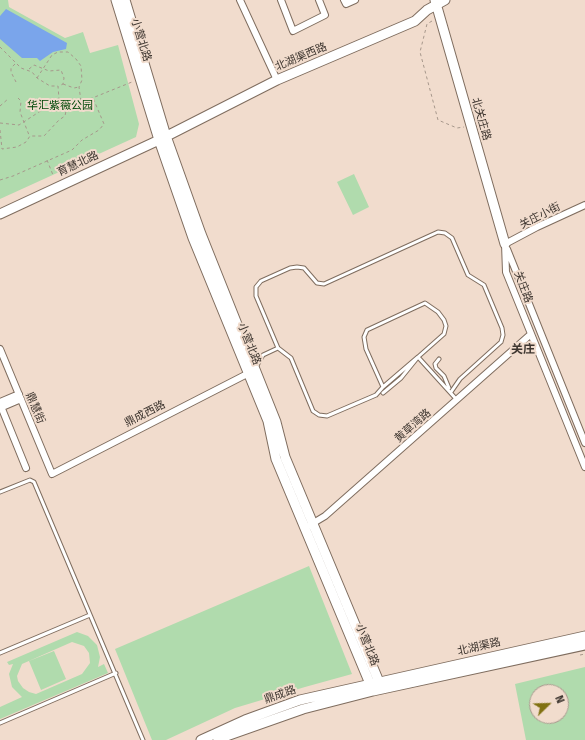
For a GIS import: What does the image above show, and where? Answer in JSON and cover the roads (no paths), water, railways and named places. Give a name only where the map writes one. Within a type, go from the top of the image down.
[{"type":"street","name":"小营北路","points":[[116,0],[162,138],[200,234],[251,371],[268,421],[276,460],[309,526],[376,686]]},
{"type":"street","name":"小营北路","points":[[125,0],[162,138]]},
{"type":"street","points":[[240,0],[277,80]]},
{"type":"street","points":[[281,0],[293,31],[325,15],[319,0]]},
{"type":"street","points":[[344,0],[346,4],[355,0]]},
{"type":"street","name":"北湖渠西路","points":[[162,138],[277,80],[415,21],[439,1]]},
{"type":"street","name":"北关庄路","points":[[439,1],[440,18],[505,244]]},
{"type":"street","name":"育慧北路","points":[[0,214],[162,138]]},
{"type":"street","name":"关庄小街","points":[[505,244],[537,227],[585,205]]},
{"type":"street","name":"关庄路","points":[[505,244],[506,272],[585,467]]},
{"type":"street","name":"关庄路","points":[[505,244],[585,442]]},
{"type":"street","name":"黄草湾路","points":[[309,526],[325,516],[531,334]]},
{"type":"street","name":"鼎慧街","points":[[0,349],[52,474]]},
{"type":"street","name":"鼎成西路","points":[[52,474],[251,371]]},
{"type":"street","points":[[20,397],[0,405],[26,468]]},
{"type":"street","name":"北湖渠路","points":[[376,686],[585,636]]},
{"type":"street","name":"北湖渠路","points":[[376,686],[585,645]]},
{"type":"street","name":"鼎成路","points":[[201,740],[245,720],[300,700],[376,686]]},
{"type":"street","name":"鼎成路","points":[[215,740],[376,686]]},
{"type":"lane","points":[[383,387],[366,349],[364,337],[367,330],[425,303],[438,312],[444,320],[446,326],[444,334],[383,387],[376,395],[327,416],[319,415],[313,411],[291,358],[278,348],[256,296],[256,287],[261,281],[290,268],[297,267],[304,268],[317,283],[324,284],[438,232],[445,233],[452,238],[468,275],[484,285],[502,328],[503,336],[501,342],[460,379],[451,392]]},
{"type":"lane","points":[[251,371],[263,355],[278,348]]},
{"type":"lane","points":[[418,357],[458,400]]},
{"type":"lane","points":[[383,393],[401,378],[418,357]]},
{"type":"lane","points":[[439,359],[435,364],[436,368],[444,376],[451,392]]},
{"type":"lane","points":[[0,492],[30,480],[34,482],[116,673],[143,740]]},
{"type":"lane","points":[[0,653],[90,615]]},
{"type":"lane","points":[[0,723],[116,673]]},
{"type":"water","points":[[6,9],[67,43],[66,49],[53,52],[40,61],[37,58],[22,58],[0,39],[0,16]]},
{"type":"district","name":"关庄","points":[[523,350]]},
{"type":"park label","name":"华汇紫薇公园","points":[[60,106]]}]
